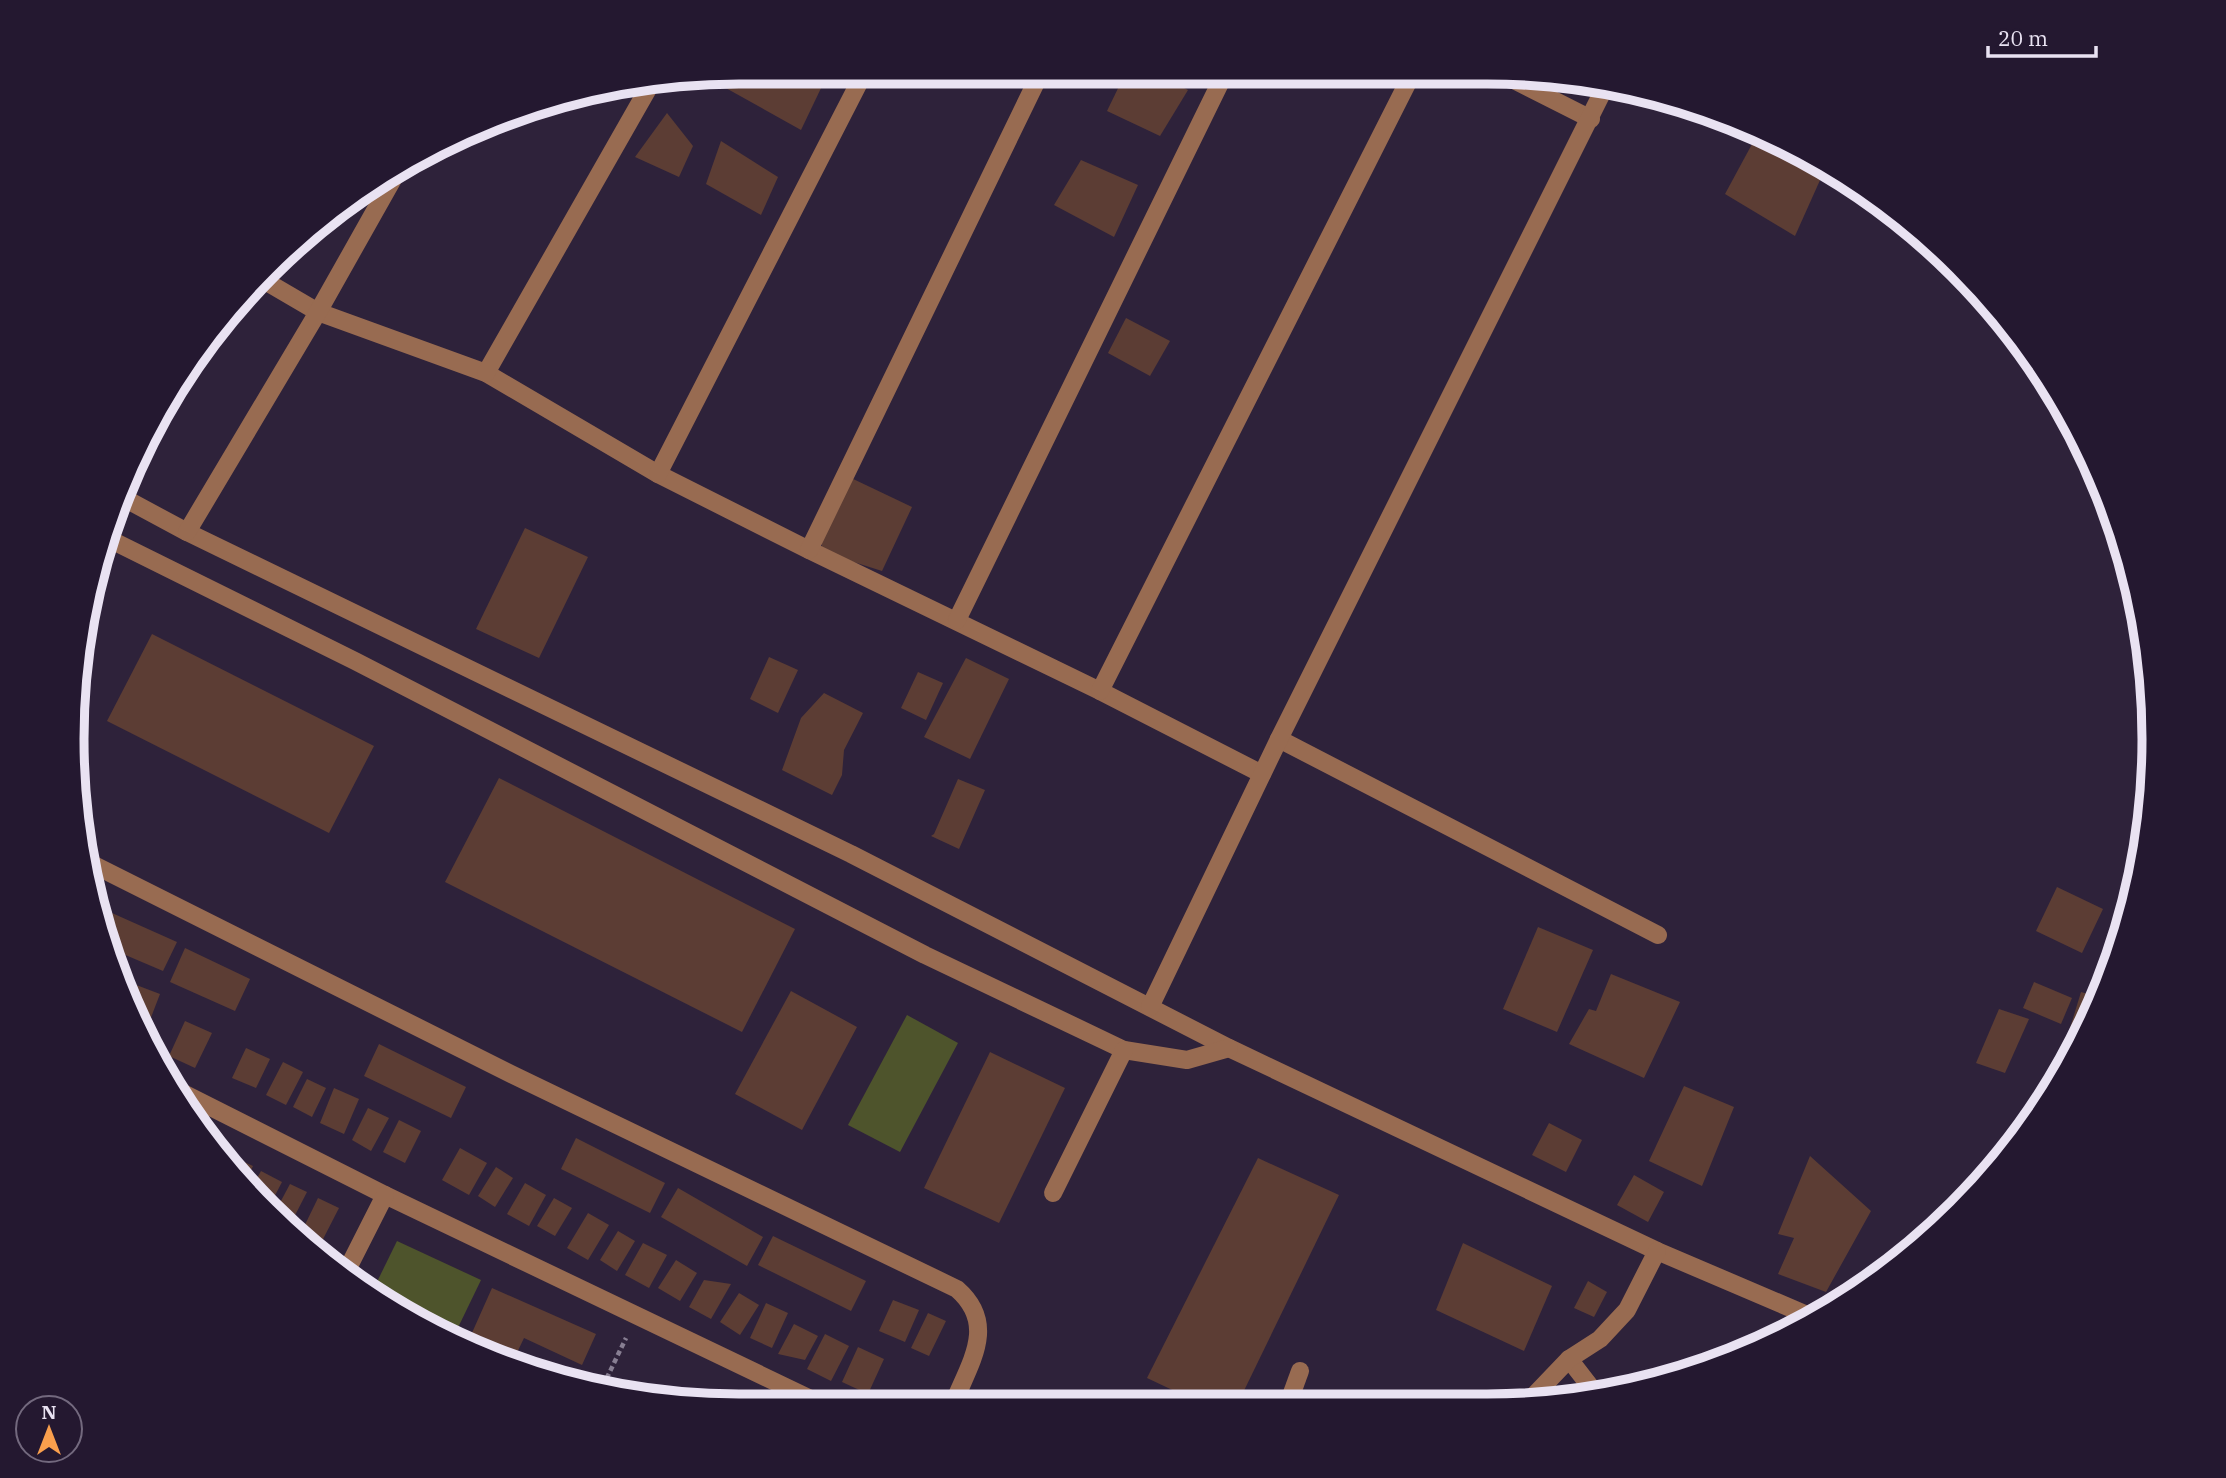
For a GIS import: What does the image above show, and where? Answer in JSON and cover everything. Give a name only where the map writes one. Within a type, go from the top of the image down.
[{"type":"street","points":[[658,474],[858,84]]},
{"type":"street","points":[[808,550],[1035,84]]},
{"type":"street","points":[[957,620],[1220,84]]},
{"type":"street","points":[[1100,691],[1407,84]]},
{"type":"street","points":[[1524,85],[1591,119]]},
{"type":"street","points":[[486,373],[647,91]]},
{"type":"street","points":[[1150,1007],[1279,739],[1602,95]]},
{"type":"street","points":[[187,532],[318,312],[389,185]]},
{"type":"street","points":[[269,283],[318,312],[486,373],[658,474],[808,550],[1100,691],[1262,774]]},
{"type":"street","points":[[129,501],[187,532],[851,854],[1229,1048],[1657,1251],[1802,1313]]},
{"type":"street","points":[[115,541],[367,667],[925,954],[1124,1050],[1187,1060],[1229,1048]]},
{"type":"street","points":[[1279,739],[1658,935]]},
{"type":"street","points":[[97,866],[511,1074],[957,1289],[972,1302],[979,1321],[978,1342],[957,1394]]},
{"type":"street","points":[[1053,1193],[1124,1050]]},
{"type":"street","points":[[190,1097],[385,1195],[800,1394]]},
{"type":"street","points":[[349,1266],[385,1195]]},
{"type":"street","points":[[1537,1392],[1569,1359],[1600,1339],[1627,1310],[1657,1251]]},
{"type":"street","points":[[1569,1359],[1589,1385]]},
{"type":"street","points":[[1292,1394],[1300,1371]]},
{"type":"path","points":[[606,1380],[637,1316]]},
{"type":"green space","points":[[907,1015],[958,1043],[900,1152],[848,1125]]},
{"type":"green space","points":[[397,1241],[481,1280],[457,1330],[376,1284]]},
{"type":"building","points":[[719,84],[823,84],[801,130]]},
{"type":"building","points":[[1120,84],[1176,84],[1188,90],[1160,136],[1107,111]]},
{"type":"building","points":[[667,113],[693,146],[679,177],[635,157]]},
{"type":"building","points":[[721,141],[778,177],[761,215],[706,184]]},
{"type":"building","points":[[1754,141],[1822,176],[1795,236],[1725,194]]},
{"type":"building","points":[[1081,160],[1138,185],[1114,237],[1054,205]]},
{"type":"building","points":[[1126,318],[1170,341],[1150,376],[1108,353]]},
{"type":"building","points":[[849,477],[912,507],[882,571],[822,552],[822,533]]},
{"type":"building","points":[[525,528],[588,557],[539,658],[476,629]]},
{"type":"building","points":[[152,634],[374,746],[329,833],[107,721]]},
{"type":"building","points":[[769,657],[798,670],[778,713],[750,699]]},
{"type":"building","points":[[966,658],[1009,679],[970,759],[924,737]]},
{"type":"building","points":[[918,672],[943,683],[926,720],[901,708]]},
{"type":"building","points":[[824,693],[863,713],[844,750],[842,775],[832,795],[782,770],[801,718]]},
{"type":"building","points":[[499,778],[795,929],[742,1032],[445,882]]},
{"type":"building","points":[[958,779],[985,790],[959,849],[931,836]]},
{"type":"building","points":[[2057,887],[2103,909],[2082,953],[2036,931]]},
{"type":"building","points":[[106,911],[177,942],[163,971],[120,953]]},
{"type":"building","points":[[1538,927],[1593,950],[1557,1032],[1503,1009]]},
{"type":"building","points":[[185,948],[250,979],[235,1011],[170,982]]},
{"type":"building","points":[[1611,974],[1680,1002],[1644,1078],[1569,1044],[1589,1009],[1596,1011]]},
{"type":"building","points":[[2034,982],[2072,998],[2061,1024],[2023,1008]]},
{"type":"building","points":[[131,983],[160,994],[149,1023]]},
{"type":"building","points":[[791,991],[857,1027],[802,1130],[735,1094]]},
{"type":"building","points":[[2081,992],[2090,994],[2074,1029],[2067,1038]]},
{"type":"building","points":[[1999,1009],[2029,1019],[2005,1073],[1976,1063]]},
{"type":"building","points":[[185,1021],[212,1033],[195,1068],[169,1056]]},
{"type":"building","points":[[379,1044],[466,1087],[451,1118],[364,1076]]},
{"type":"building","points":[[246,1048],[270,1059],[256,1088],[232,1078]]},
{"type":"building","points":[[990,1052],[1065,1088],[999,1223],[924,1188]]},
{"type":"building","points":[[283,1062],[303,1072],[286,1105],[266,1095]]},
{"type":"building","points":[[307,1079],[326,1088],[312,1117],[293,1107]]},
{"type":"building","points":[[1684,1086],[1734,1107],[1702,1186],[1649,1161]]},
{"type":"building","points":[[334,1088],[359,1099],[344,1134],[320,1123]]},
{"type":"building","points":[[368,1108],[389,1118],[371,1151],[352,1140]]},
{"type":"building","points":[[399,1120],[421,1131],[405,1163],[383,1152]]},
{"type":"building","points":[[1549,1123],[1582,1140],[1566,1172],[1532,1155]]},
{"type":"building","points":[[576,1138],[665,1183],[650,1213],[561,1169]]},
{"type":"building","points":[[460,1148],[487,1163],[469,1195],[442,1180]]},
{"type":"building","points":[[1810,1156],[1871,1211],[1826,1292],[1778,1274],[1794,1238],[1778,1234]]},
{"type":"building","points":[[236,1158],[253,1166],[249,1173]]},
{"type":"building","points":[[1258,1158],[1339,1195],[1242,1394],[1181,1394],[1147,1378]]},
{"type":"building","points":[[496,1167],[513,1178],[495,1207],[478,1196]]},
{"type":"building","points":[[261,1171],[282,1182],[273,1199],[256,1180]]},
{"type":"building","points":[[1634,1175],[1664,1192],[1648,1222],[1617,1205]]},
{"type":"building","points":[[525,1183],[546,1195],[529,1226],[507,1214]]},
{"type":"building","points":[[290,1184],[307,1192],[293,1218],[279,1205]]},
{"type":"building","points":[[678,1188],[763,1237],[747,1266],[661,1217]]},
{"type":"building","points":[[318,1198],[339,1208],[321,1243],[304,1228]]},
{"type":"building","points":[[554,1198],[572,1208],[555,1236],[537,1226]]},
{"type":"building","points":[[588,1213],[609,1225],[588,1260],[567,1248]]},
{"type":"building","points":[[618,1231],[635,1241],[617,1271],[600,1260]]},
{"type":"building","points":[[773,1236],[866,1281],[851,1311],[758,1265]]},
{"type":"building","points":[[643,1243],[667,1255],[649,1288],[625,1275]]},
{"type":"building","points":[[1463,1243],[1552,1286],[1524,1351],[1436,1310]]},
{"type":"building","points":[[676,1260],[697,1273],[680,1301],[658,1288]]},
{"type":"building","points":[[704,1280],[731,1284],[711,1319],[689,1307]]},
{"type":"building","points":[[1588,1281],[1607,1292],[1594,1317],[1574,1308]]},
{"type":"building","points":[[492,1288],[596,1334],[582,1365],[524,1338],[516,1355],[471,1336]]},
{"type":"building","points":[[739,1293],[759,1305],[740,1335],[720,1322]]},
{"type":"building","points":[[893,1300],[919,1310],[905,1342],[879,1331]]},
{"type":"building","points":[[766,1303],[788,1313],[772,1348],[750,1338]]},
{"type":"building","points":[[928,1313],[946,1321],[929,1356],[911,1348]]},
{"type":"building","points":[[794,1324],[818,1336],[805,1360],[778,1354]]},
{"type":"building","points":[[825,1334],[849,1346],[831,1381],[807,1369]]},
{"type":"building","points":[[858,1347],[884,1359],[868,1394],[842,1382]]}]
